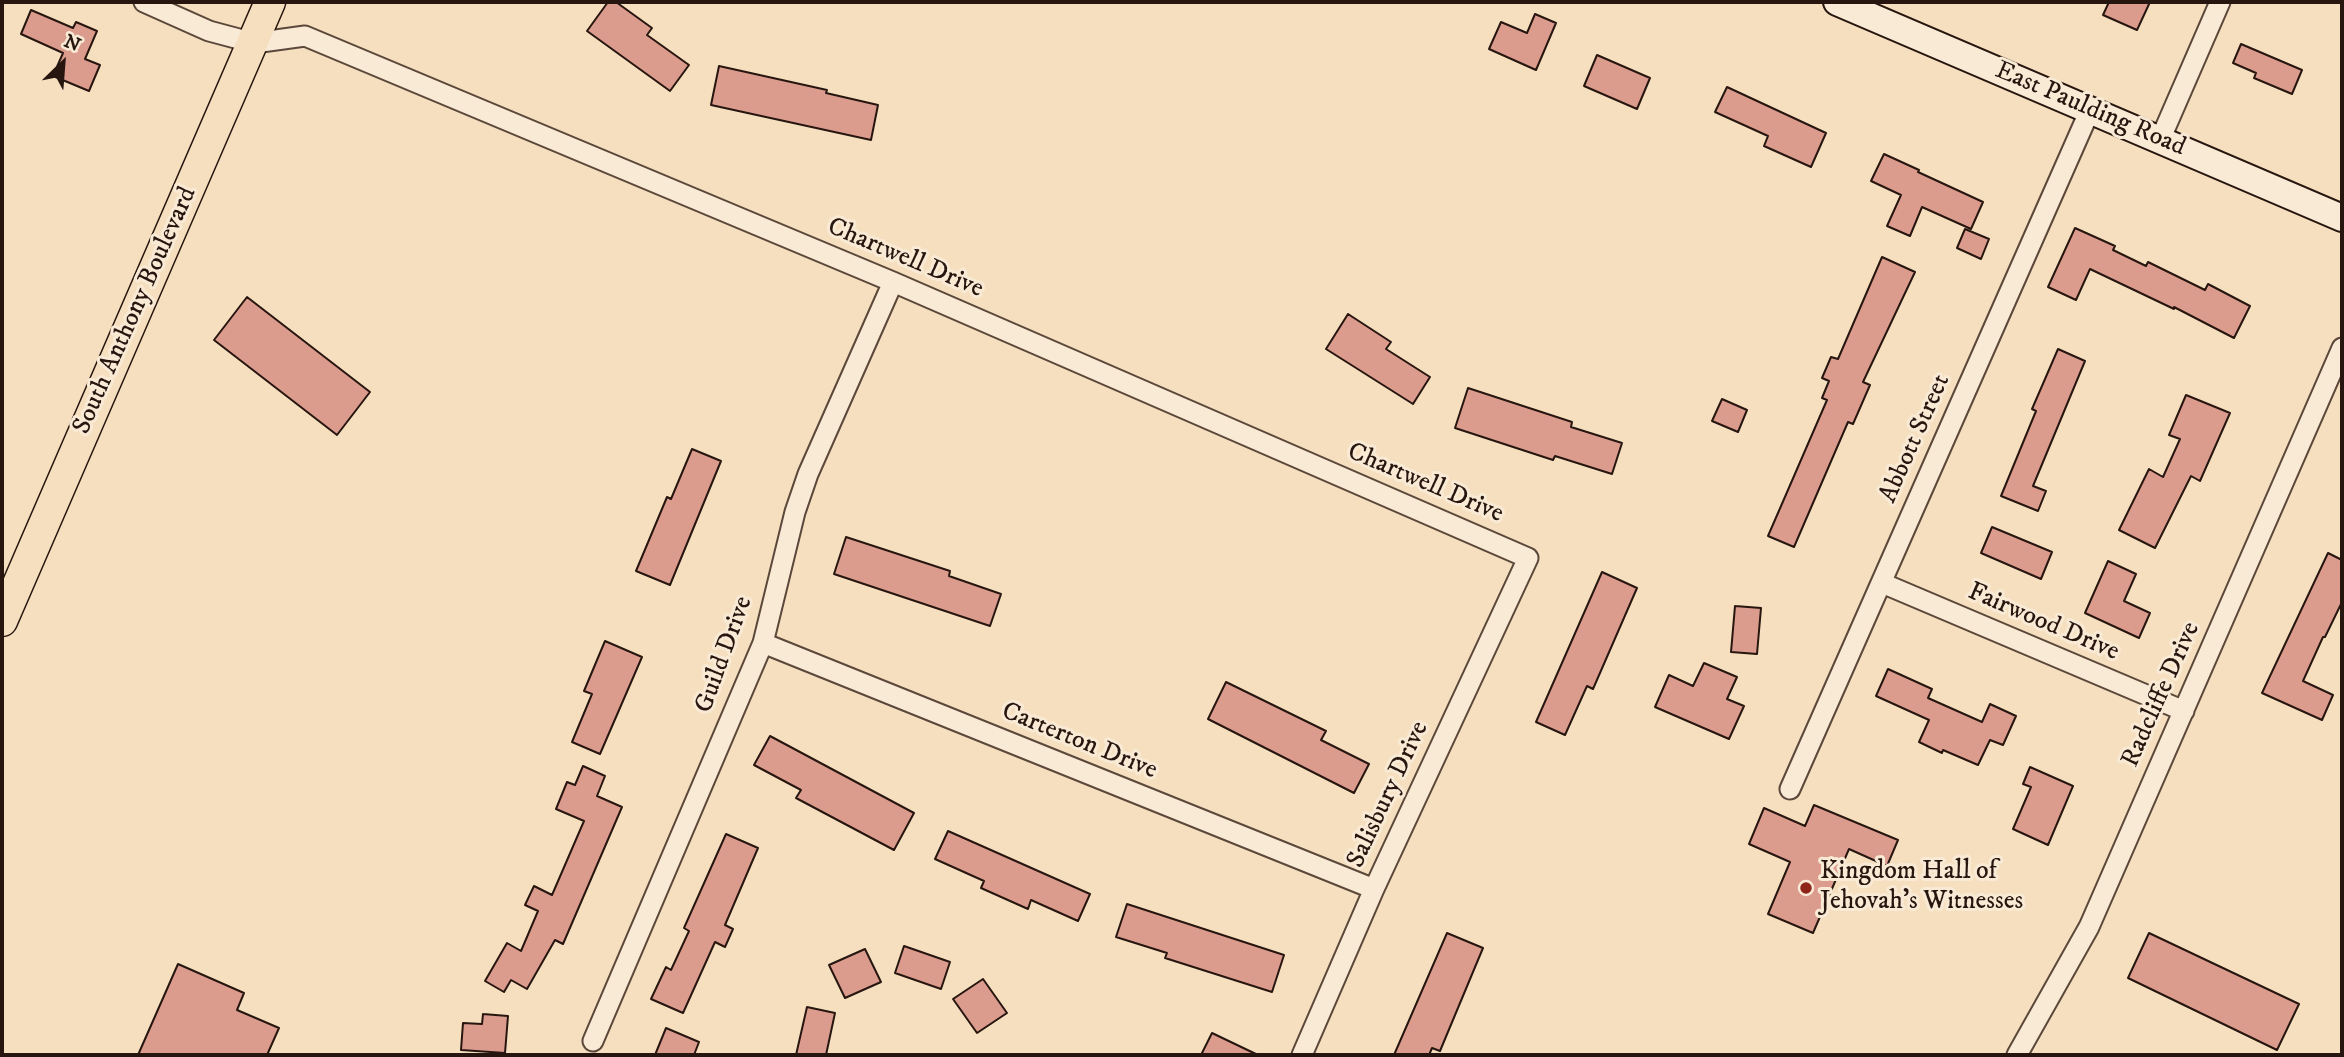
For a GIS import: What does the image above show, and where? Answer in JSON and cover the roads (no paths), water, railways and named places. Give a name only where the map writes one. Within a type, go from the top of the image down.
[{"type":"main road","name":"South Anthony Boulevard","points":[[2,621],[270,2]]},
{"type":"main road","name":"East Paulding Road","points":[[1837,2],[2342,218]]},
{"type":"street","points":[[144,2],[209,31],[254,43]]},
{"type":"street","points":[[2160,139],[2220,2]]},
{"type":"street","name":"Chartwell Drive","points":[[254,43],[305,36],[893,282],[1528,558]]},
{"type":"street","name":"Abbott Street","points":[[1790,789],[2090,110]]},
{"type":"street","name":"Guild Drive","points":[[593,1041],[763,643],[795,512],[808,474],[893,282]]},
{"type":"street","name":"Radcliffe Drive","points":[[2017,1055],[2089,927],[2342,348]]},
{"type":"street","name":"Salisbury Drive","points":[[1302,1055],[1374,889],[1528,558]]},
{"type":"street","name":"Fairwood Drive","points":[[1882,583],[2184,711]]},
{"type":"street","name":"Carterton Drive","points":[[763,643],[1374,889]]},
{"type":"place","name":"Kingdom Hall of Jehovah's Witnesses","points":[[1806,888]]}]
